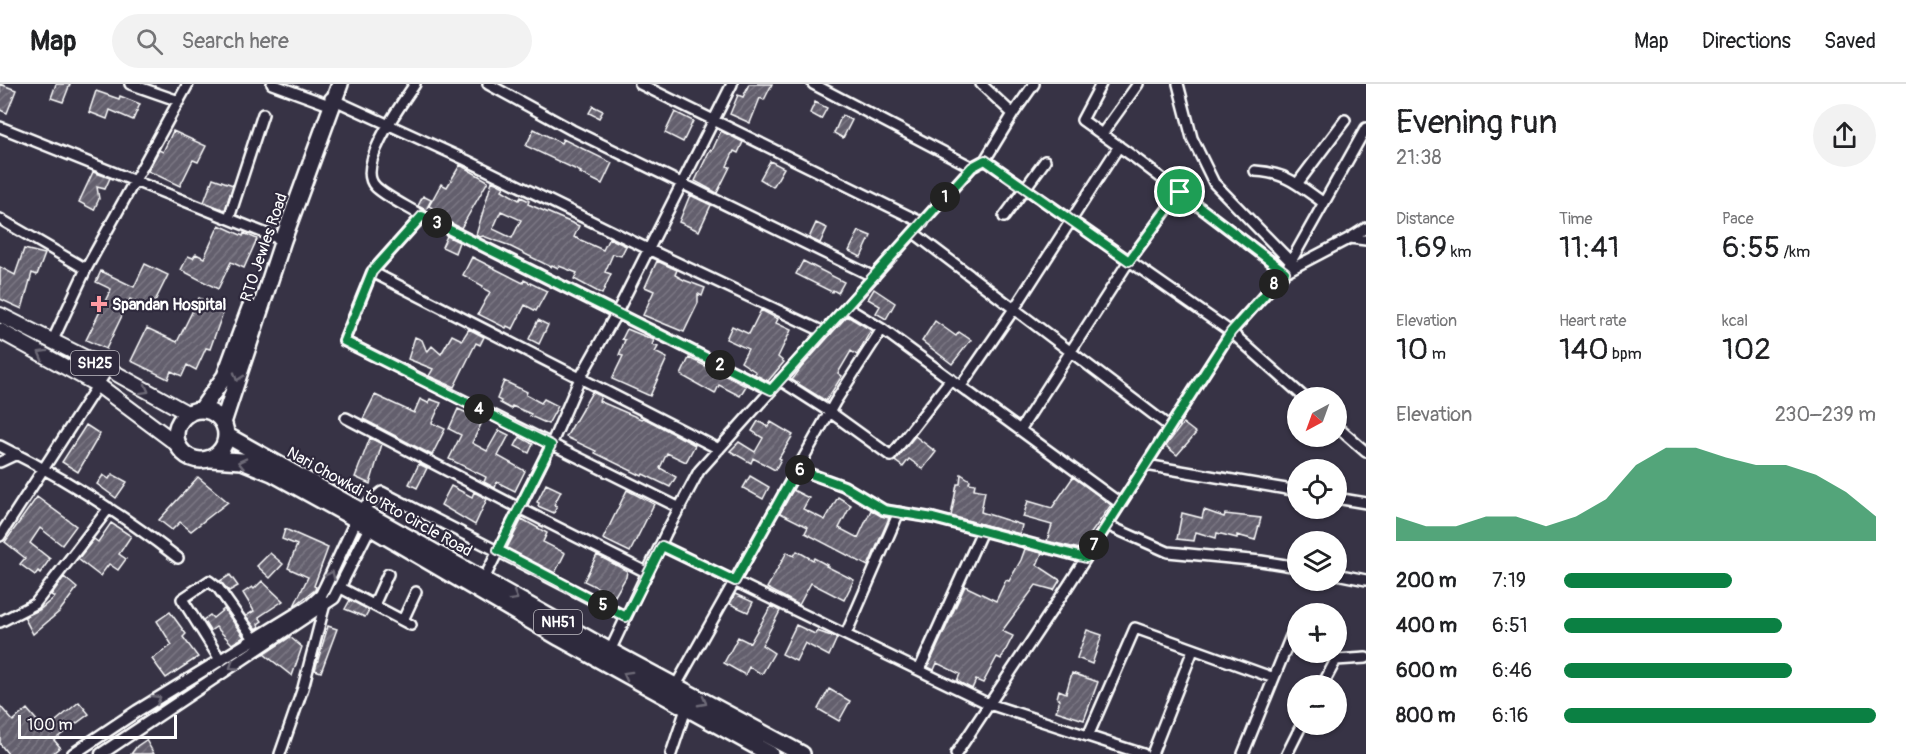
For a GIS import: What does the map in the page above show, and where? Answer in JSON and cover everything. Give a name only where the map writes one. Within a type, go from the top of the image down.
[{"type":"highway","name":"RTO Jewles Road","points":[[195,412],[225,376],[330,98],[340,84]]},
{"type":"highway","name":"RTO Jewles Road","points":[[224,429],[330,98]]},
{"type":"highway","name":"NH51","points":[[195,412],[210,412],[224,429]]},
{"type":"highway","points":[[177,444],[176,428],[180,421],[195,412]]},
{"type":"highway","points":[[211,459],[223,447],[224,429]]},
{"type":"highway","name":"Nari Chowkdi to Rto Circle Road","points":[[224,429],[274,468],[314,490],[367,514],[481,586],[607,657],[675,687],[802,754]]},
{"type":"highway","name":"NH51","points":[[177,444],[188,457],[203,461],[211,459],[242,461],[274,468]]},
{"type":"highway","name":"NH51","points":[[607,657],[686,709],[770,754]]},
{"type":"main road","name":"SH25","points":[[0,315],[195,412]]},
{"type":"main road","name":"SH25","points":[[0,331],[98,384],[177,444]]},
{"type":"street","points":[[130,84],[179,101]]},
{"type":"street","points":[[52,342],[86,268],[188,84]]},
{"type":"street","points":[[272,84],[330,98],[466,160],[824,332]]},
{"type":"street","points":[[415,84],[387,124],[370,168],[369,178],[375,187],[422,216],[771,390]]},
{"type":"street","points":[[488,84],[572,130],[874,277]]},
{"type":"street","points":[[640,84],[923,223]]},
{"type":"street","points":[[481,586],[551,445],[580,378],[616,314],[732,84]]},
{"type":"street","points":[[813,84],[972,167]]},
{"type":"street","points":[[981,84],[1013,114]]},
{"type":"street","points":[[607,657],[699,471],[972,167],[985,160],[1013,114],[1035,84]]},
{"type":"street","points":[[1101,84],[1082,120],[1285,272]]},
{"type":"street","points":[[1102,134],[1138,84]]},
{"type":"street","points":[[1178,84],[1192,138],[1214,183],[1291,262]]},
{"type":"street","points":[[229,218],[263,114]]},
{"type":"street","points":[[1298,184],[1345,120]]},
{"type":"street","points":[[0,127],[277,238]]},
{"type":"street","points":[[956,754],[1086,558],[1231,332],[1285,272],[1366,128]]},
{"type":"street","points":[[961,386],[1014,309],[1119,146]]},
{"type":"street","points":[[985,160],[1231,332],[1293,387]]},
{"type":"street","points":[[1004,217],[1045,161]]},
{"type":"street","points":[[1255,171],[1278,173],[1324,203]]},
{"type":"street","points":[[1020,430],[1129,261],[1180,192]]},
{"type":"street","points":[[422,216],[372,272],[344,341],[680,508]]},
{"type":"street","points":[[0,219],[86,268]]},
{"type":"street","points":[[1285,272],[1366,228]]},
{"type":"street","points":[[914,233],[1170,427]]},
{"type":"street","points":[[1350,238],[1366,240]]},
{"type":"street","points":[[372,272],[719,448]]},
{"type":"street","points":[[846,307],[882,329],[1121,504]]},
{"type":"street","points":[[675,687],[797,469],[882,329]]},
{"type":"street","points":[[0,536],[108,369]]},
{"type":"street","points":[[780,381],[830,412],[891,456],[951,379]]},
{"type":"street","points":[[346,418],[648,573]]},
{"type":"street","points":[[1347,436],[1366,452]]},
{"type":"street","points":[[0,446],[44,468],[137,526],[178,558]]},
{"type":"street","points":[[0,462],[17,454]]},
{"type":"street","points":[[1146,465],[1287,489]]},
{"type":"street","points":[[797,469],[844,486],[884,510],[933,518],[1086,558]]},
{"type":"street","points":[[279,754],[303,688],[323,600],[367,514],[382,492],[626,617]]},
{"type":"street","points":[[1347,500],[1366,503]]},
{"type":"street","points":[[0,622],[35,604],[108,508]]},
{"type":"street","points":[[846,634],[899,512]]},
{"type":"street","points":[[101,754],[310,605],[334,598],[367,514]]},
{"type":"street","points":[[1107,525],[1168,552],[1287,565]]},
{"type":"street","points":[[919,670],[982,531]]},
{"type":"street","points":[[662,546],[989,704],[1143,754]]},
{"type":"street","points":[[374,605],[388,574]]},
{"type":"street","points":[[1347,576],[1366,580]]},
{"type":"street","points":[[221,661],[182,599],[209,581],[218,588],[257,644]]},
{"type":"street","points":[[339,587],[407,623],[416,592]]},
{"type":"street","points":[[1088,736],[1135,628],[1274,678]]},
{"type":"street","points":[[73,754],[137,711],[221,661],[257,644]]},
{"type":"street","points":[[1243,754],[1287,646]]},
{"type":"street","points":[[1152,754],[1193,650]]},
{"type":"street","points":[[1328,675],[1336,660],[1366,658]]},
{"type":"street","points":[[671,754],[686,709]]},
{"type":"street","points":[[137,711],[146,724]]},
{"type":"street","points":[[1287,754],[1296,735]]},
{"type":"building","points":[[0,84],[16,90],[7,113],[0,110]]},
{"type":"building","points":[[56,84],[70,84],[63,102],[51,98]]},
{"type":"building","points":[[749,84],[772,84],[764,100],[760,98],[750,123],[730,114],[738,95],[743,97]]},
{"type":"building","points":[[96,91],[119,99],[120,96],[140,104],[133,120],[110,110],[107,119],[89,112]]},
{"type":"building","points":[[815,102],[827,108],[821,119],[810,113]]},
{"type":"building","points":[[593,106],[603,111],[599,118],[589,113]]},
{"type":"building","points":[[675,112],[693,121],[683,142],[665,133]]},
{"type":"building","points":[[842,115],[852,120],[843,138],[834,133]]},
{"type":"building","points":[[534,129],[561,143],[563,139],[612,163],[602,184],[526,146]]},
{"type":"building","points":[[173,131],[206,146],[198,162],[193,160],[180,186],[148,171],[159,150],[163,152]]},
{"type":"building","points":[[721,131],[743,142],[738,153],[734,151],[727,166],[730,167],[717,193],[695,181]]},
{"type":"building","points":[[770,161],[784,168],[773,187],[760,179]]},
{"type":"building","points":[[460,165],[488,181],[461,228],[443,219],[445,215],[429,206],[441,184],[447,187]]},
{"type":"building","points":[[93,172],[110,178],[105,189],[97,187],[99,199],[94,210],[79,202]]},
{"type":"building","points":[[213,178],[233,185],[225,210],[204,202]]},
{"type":"building","points":[[492,181],[504,187],[502,190],[519,200],[521,197],[529,201],[528,204],[579,226],[574,237],[603,250],[609,238],[626,246],[621,256],[613,254],[605,272],[611,274],[602,294],[574,279],[577,273],[559,266],[558,268],[552,265],[551,267],[505,244],[476,235]],"holes":[[[501,211],[521,220],[512,238],[493,229]]]},
{"type":"building","points":[[690,195],[711,205],[699,231],[679,222]]},
{"type":"building","points":[[423,196],[431,200],[426,210],[418,206]]},
{"type":"building","points":[[816,223],[827,228],[820,243],[809,238]]},
{"type":"building","points":[[219,225],[243,236],[244,233],[257,239],[244,268],[231,262],[218,289],[181,270],[188,256],[193,258],[196,254],[204,258]]},
{"type":"building","points":[[859,231],[871,236],[861,257],[849,251]]},
{"type":"building","points":[[447,236],[459,242],[455,253],[442,247]]},
{"type":"building","points":[[24,249],[45,254],[37,275],[32,273],[22,309],[0,299],[0,267],[15,275]]},
{"type":"building","points":[[472,257],[523,283],[524,280],[547,291],[536,311],[525,305],[513,329],[507,326],[506,328],[478,314],[490,292],[463,275]]},
{"type":"building","points":[[657,261],[677,270],[675,275],[705,288],[702,296],[698,294],[698,303],[684,332],[643,315],[654,291],[645,287]]},
{"type":"building","points":[[803,261],[844,282],[838,293],[796,274]]},
{"type":"building","points":[[145,264],[168,275],[151,309],[130,299],[106,349],[86,340],[111,289],[96,282],[101,271],[134,287]]},
{"type":"building","points":[[874,289],[895,303],[886,319],[876,313],[880,306],[868,299]]},
{"type":"building","points":[[199,298],[224,310],[210,349],[206,348],[196,370],[187,365],[182,376],[171,371],[168,379],[131,361],[147,328],[177,342]]},
{"type":"building","points":[[761,310],[778,319],[776,323],[791,330],[778,357],[784,362],[768,381],[754,374],[756,372],[741,362],[748,349],[726,339],[732,326],[749,334]]},
{"type":"building","points":[[847,316],[871,330],[857,355],[851,351],[838,373],[842,376],[826,401],[792,380]]},
{"type":"building","points":[[538,320],[548,325],[539,344],[529,339]]},
{"type":"building","points":[[935,321],[956,336],[959,332],[971,340],[952,364],[922,341]]},
{"type":"building","points":[[469,329],[484,337],[480,345],[476,343],[454,387],[429,376],[433,369],[408,359],[415,337],[422,340],[427,352],[432,346],[441,354],[452,335],[462,340]]},
{"type":"building","points":[[627,329],[654,340],[652,345],[658,347],[655,352],[667,358],[650,396],[612,379],[623,356],[619,355],[625,340],[622,339]]},
{"type":"building","points":[[689,358],[746,386],[740,396],[719,385],[715,394],[681,375]]},
{"type":"building","points":[[504,381],[527,392],[526,395],[541,403],[544,399],[558,406],[548,424],[530,416],[531,414],[512,406],[511,409],[500,403],[501,401],[497,399]]},
{"type":"building","points":[[592,392],[601,396],[599,401],[641,419],[644,418],[695,445],[686,462],[667,453],[660,468],[676,477],[670,487],[643,474],[642,476],[566,437]]},
{"type":"building","points":[[375,395],[414,413],[420,399],[428,403],[430,399],[441,403],[432,423],[445,429],[432,455],[363,419]]},
{"type":"building","points":[[458,409],[483,420],[472,443],[487,451],[499,430],[509,435],[498,456],[525,471],[515,491],[497,482],[495,488],[484,482],[486,477],[449,459],[461,435],[449,429]]},
{"type":"building","points":[[758,421],[768,427],[771,422],[793,435],[779,458],[781,459],[775,470],[753,458],[751,463],[730,451],[739,442],[755,452],[763,438],[752,431]]},
{"type":"building","points":[[1183,423],[1196,433],[1177,455],[1166,446]]},
{"type":"building","points":[[86,425],[100,434],[78,472],[62,462]]},
{"type":"building","points":[[915,436],[936,452],[923,469],[909,459],[903,467],[895,461]]},
{"type":"building","points":[[520,437],[533,444],[529,453],[515,446]]},
{"type":"building","points":[[370,438],[382,444],[370,484],[355,477]]},
{"type":"building","points":[[419,464],[427,468],[417,488],[409,484]]},
{"type":"building","points":[[112,474],[127,482],[116,498],[97,484],[103,475],[109,479]]},
{"type":"building","points":[[961,474],[970,480],[969,483],[975,484],[974,489],[985,491],[981,512],[1022,525],[1020,534],[951,516]]},
{"type":"building","points":[[750,476],[769,487],[763,499],[743,488]]},
{"type":"building","points":[[198,477],[228,502],[191,531],[180,522],[172,530],[159,520]]},
{"type":"building","points":[[1073,477],[1111,505],[1080,549],[1047,541],[1052,525],[1023,517],[1028,501],[1052,508]]},
{"type":"building","points":[[546,484],[561,491],[554,505],[557,506],[554,513],[538,506],[537,502]]},
{"type":"building","points":[[451,486],[472,497],[474,492],[487,499],[475,525],[441,505]]},
{"type":"building","points":[[627,490],[654,504],[630,552],[603,539]]},
{"type":"building","points":[[793,490],[809,498],[803,509],[825,520],[838,497],[851,505],[839,528],[858,538],[871,510],[889,518],[868,566],[805,533],[808,527],[780,513]]},
{"type":"building","points":[[37,497],[76,526],[62,545],[40,528],[30,543],[50,559],[40,573],[38,571],[35,575],[20,564],[25,558],[5,542]]},
{"type":"building","points":[[1204,510],[1224,517],[1225,514],[1261,518],[1255,540],[1217,533],[1216,538],[1196,532],[1194,541],[1177,539],[1182,513],[1202,518]]},
{"type":"building","points":[[522,519],[547,533],[543,542],[565,553],[555,573],[507,548]]},
{"type":"building","points":[[111,523],[131,536],[119,554],[126,559],[118,570],[109,564],[100,576],[78,559],[94,539],[98,542]]},
{"type":"building","points":[[285,529],[328,548],[314,586],[315,590],[294,606],[308,577],[288,568],[297,545],[282,539]]},
{"type":"building","points":[[1025,549],[1042,553],[1037,565],[1060,580],[1054,590],[1036,585],[1002,631],[1013,636],[1001,659],[997,657],[983,683],[976,680],[972,689],[957,681],[960,674],[937,663],[934,670],[928,667],[965,586],[996,601],[1006,580],[1009,581],[1021,560]]},
{"type":"building","points":[[797,551],[854,580],[844,600],[811,583],[799,605],[767,588],[787,552],[794,556]]},
{"type":"building","points":[[270,553],[283,564],[270,578],[257,566]]},
{"type":"building","points":[[597,555],[627,571],[615,596],[584,581]]},
{"type":"building","points":[[230,575],[238,586],[229,591],[220,581]]},
{"type":"building","points":[[64,577],[77,588],[59,612],[33,634],[24,617],[39,610],[55,597],[51,595]]},
{"type":"building","points":[[262,581],[283,601],[259,617],[262,621],[258,624],[260,627],[256,629],[246,616],[254,611],[243,593],[252,587],[254,589]]},
{"type":"building","points":[[735,594],[753,602],[748,612],[730,604]]},
{"type":"building","points":[[350,600],[369,610],[365,617],[345,609]]},
{"type":"building","points":[[771,606],[780,611],[762,645],[774,653],[762,674],[749,667],[745,675],[724,663],[738,637],[750,643]]},
{"type":"building","points":[[224,609],[244,637],[232,644],[216,627],[210,631],[203,620],[210,615],[213,618]]},
{"type":"building","points":[[170,612],[186,634],[183,637],[198,657],[166,678],[152,659],[172,645],[157,621]]},
{"type":"building","points":[[796,625],[815,634],[817,631],[837,638],[829,656],[805,643],[796,661],[782,654]]},
{"type":"building","points":[[328,626],[337,629],[321,672],[315,670]]},
{"type":"building","points":[[1087,630],[1102,635],[1092,664],[1077,658]]},
{"type":"building","points":[[290,637],[302,647],[292,676],[264,654]]},
{"type":"building","points":[[1072,673],[1098,682],[1084,720],[1056,711],[1060,700],[1057,698],[1059,690],[1066,693]]},
{"type":"building","points":[[829,689],[850,701],[839,721],[818,709]]},
{"type":"building","points":[[79,702],[89,714],[54,740],[60,747],[52,754],[8,754],[0,744],[0,706],[13,721],[27,709],[45,730]]},
{"type":"building","points":[[146,740],[154,754],[131,754],[137,746]]},
{"type":"place","name":"Spandan Hospital","points":[[99,304]]},
{"type":"route","points":[[985,160],[1129,261],[1180,192],[1285,272],[1231,332],[1086,558],[933,518],[884,510],[844,486],[797,469],[735,581],[662,546],[626,617],[498,550],[551,445],[344,341],[372,272],[422,216],[771,390],[972,167],[985,160]]}]
